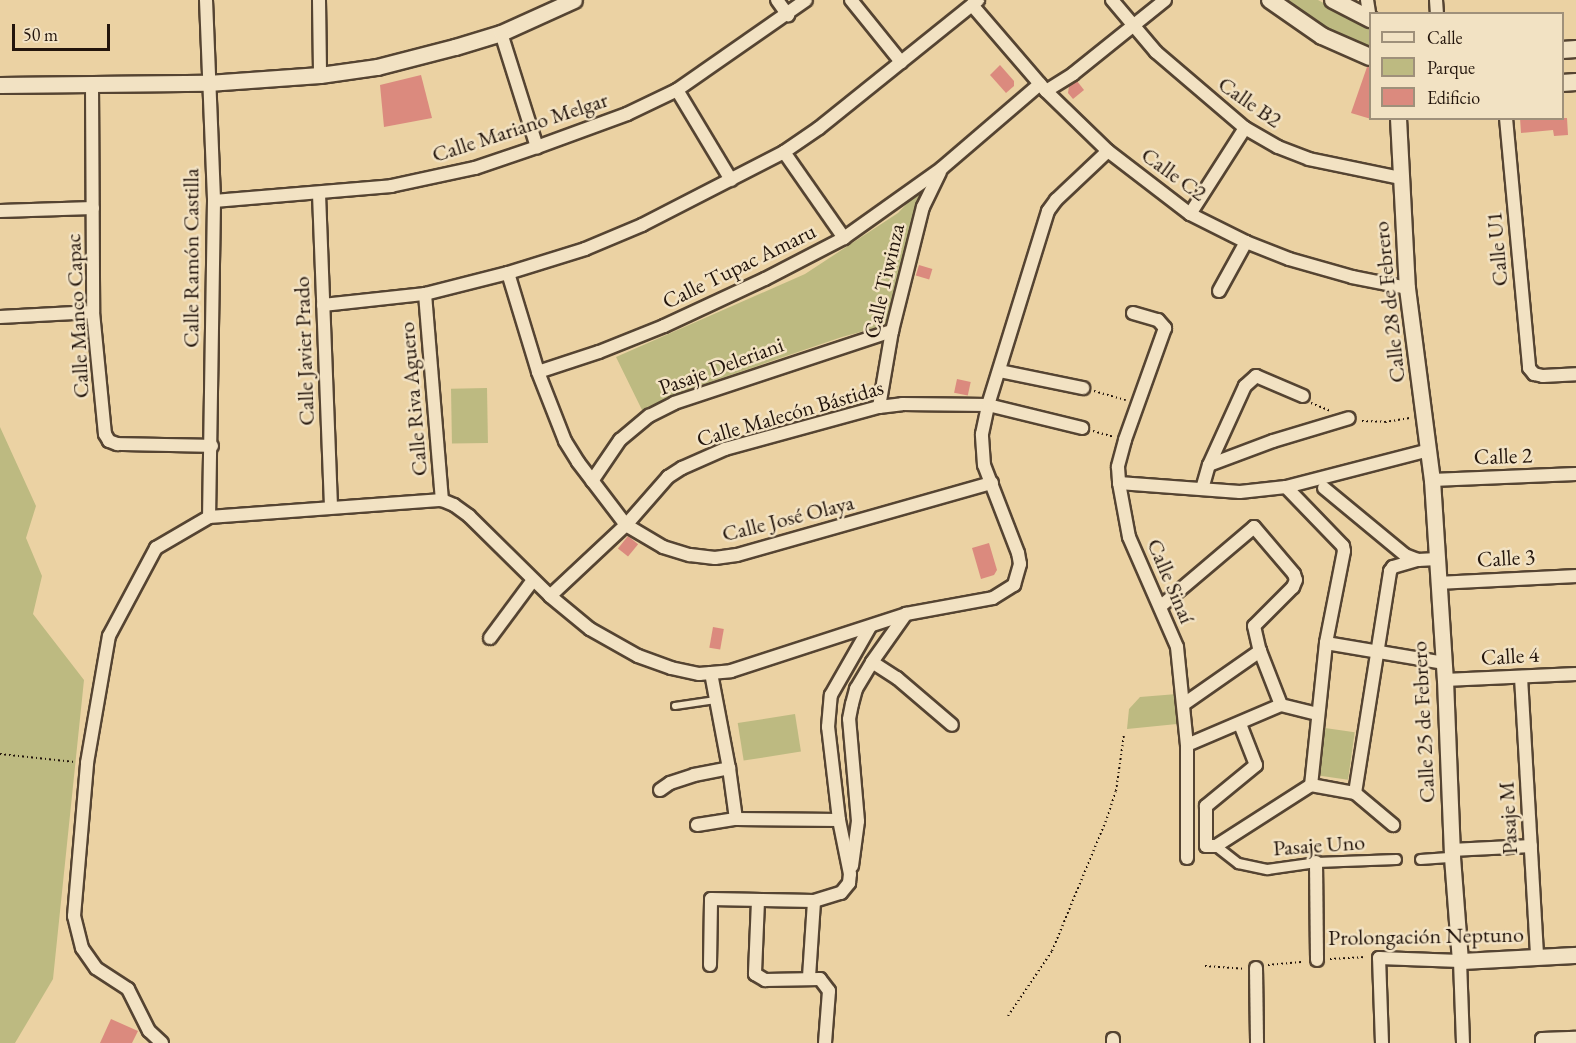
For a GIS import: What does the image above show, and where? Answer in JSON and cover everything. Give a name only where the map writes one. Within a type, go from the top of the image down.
[{"type":"main road","points":[[1270,0],[1322,36],[1369,56]]},
{"type":"main road","points":[[1333,0],[1369,18]]},
{"type":"street","name":"Calle Ramón Castilla","points":[[206,0],[214,201],[212,446],[209,517]]},
{"type":"street","points":[[319,0],[320,75]]},
{"type":"street","points":[[0,85],[208,83],[320,75],[377,67],[501,33],[545,7],[574,0]]},
{"type":"street","points":[[777,0],[788,15]]},
{"type":"street","name":"Calle Mariano Melgar","points":[[214,201],[319,194],[391,186],[475,168],[537,147],[627,114],[677,90],[788,15],[806,0]]},
{"type":"street","points":[[851,0],[901,62]]},
{"type":"street","name":"Calle B2","points":[[1112,0],[1134,27],[1181,75],[1245,128],[1278,147],[1309,159],[1400,178]]},
{"type":"street","name":"Calle Tupac Amaru","points":[[538,372],[664,326],[765,279],[844,238],[942,168],[1043,88],[1073,74],[1165,0]]},
{"type":"street","points":[[323,305],[425,294],[508,273],[585,249],[642,225],[784,152],[819,129],[975,3]]},
{"type":"street","name":"Calle C2","points":[[975,3],[1043,88],[1108,152],[1190,214],[1246,242],[1317,268],[1407,288]]},
{"type":"street","points":[[501,33],[537,147]]},
{"type":"street","name":"Calle Manco Capac","points":[[92,85],[93,312],[105,434],[109,441],[117,444],[212,446]]},
{"type":"street","points":[[677,90],[731,180]]},
{"type":"street","name":"Calle 28 de Febrero","points":[[1398,120],[1407,288],[1432,480]]},
{"type":"street","name":"Calle U1","points":[[1506,120],[1529,368],[1534,374],[1576,374]]},
{"type":"street","points":[[1190,214],[1245,128]]},
{"type":"street","points":[[784,152],[844,238]]},
{"type":"street","points":[[162,1043],[149,1031],[128,989],[96,968],[82,948],[74,916],[87,763],[109,636],[156,548],[209,517],[442,500],[454,505],[469,516],[550,596],[590,629],[638,656],[671,668],[711,673],[743,668],[906,614],[993,598],[1008,590],[1017,580],[1020,564],[1018,553],[984,465],[982,444],[988,405],[1039,234],[1048,211],[1056,200],[1108,152]]},
{"type":"street","name":"Calle Tiwinza","points":[[879,407],[892,331],[923,207],[942,168]]},
{"type":"street","name":"Calle Javier Prado","points":[[319,194],[331,507]]},
{"type":"street","points":[[0,211],[93,208]]},
{"type":"street","points":[[1220,291],[1246,242]]},
{"type":"street","name":"Calle José Olaya","points":[[508,273],[538,372],[565,441],[626,525],[663,546],[690,555],[715,558],[761,549],[992,483]]},
{"type":"street","name":"Calle Riva Aguero","points":[[425,294],[442,500]]},
{"type":"street","points":[[0,317],[93,312]]},
{"type":"street","name":"Calle Sinaí","points":[[1133,313],[1158,320],[1165,328],[1125,440],[1118,467],[1119,483],[1129,537],[1177,647],[1187,745],[1187,858]]},
{"type":"street","name":"Pasaje Deleriani","points":[[592,481],[621,440],[649,416],[674,403],[892,331]]},
{"type":"street","points":[[1000,371],[1083,388]]},
{"type":"street","points":[[1202,489],[1209,465],[1245,386],[1256,376],[1306,399]]},
{"type":"street","name":"Calle Malecón Bástidas","points":[[550,596],[626,525],[668,477],[701,458],[725,449],[879,407],[902,404],[988,405],[1082,429]]},
{"type":"street","points":[[1209,465],[1273,441],[1349,418]]},
{"type":"street","points":[[1119,483],[1232,492],[1287,487],[1429,450]]},
{"type":"street","name":"Calle 2","points":[[1432,480],[1576,474]]},
{"type":"street","name":"Calle 25 de Febrero","points":[[1432,480],[1460,961]]},
{"type":"street","points":[[1287,487],[1344,548],[1326,643],[1311,785]]},
{"type":"street","points":[[1324,488],[1393,548],[1418,560]]},
{"type":"street","points":[[1161,606],[1254,527],[1294,574],[1296,580],[1293,587],[1255,624],[1260,651],[1281,705]]},
{"type":"street","points":[[1355,793],[1390,571],[1393,567],[1418,560],[1437,559]]},
{"type":"street","name":"Calle 3","points":[[1438,583],[1576,576]]},
{"type":"street","points":[[490,638],[533,580]]},
{"type":"street","points":[[710,965],[711,899],[814,902],[845,890],[850,874],[858,821],[849,719],[856,689],[906,614]]},
{"type":"street","points":[[850,874],[839,820],[828,727],[831,695],[870,627]]},
{"type":"street","points":[[1326,643],[1444,663]]},
{"type":"street","points":[[1184,704],[1260,651]]},
{"type":"street","points":[[872,662],[897,678],[952,726]]},
{"type":"street","points":[[711,673],[736,819]]},
{"type":"street","name":"Calle 4","points":[[1445,680],[1576,674]]},
{"type":"street","name":"Pasaje M","points":[[1521,676],[1537,957]]},
{"type":"street","points":[[1187,745],[1281,705],[1318,714]]},
{"type":"street","points":[[1240,724],[1256,765],[1206,806],[1206,846],[1216,846],[1311,785],[1355,793],[1393,825]]},
{"type":"street","points":[[660,790],[670,783],[694,775],[729,768]]},
{"type":"street","points":[[697,825],[736,819],[839,820]]},
{"type":"street","name":"Pasaje Uno","points":[[1216,846],[1238,863],[1268,869],[1316,862],[1396,859]]},
{"type":"street","points":[[1420,859],[1531,846]]},
{"type":"street","points":[[1316,862],[1317,960]]},
{"type":"street","points":[[758,901],[755,974],[765,980],[820,978],[829,991],[825,1043]]},
{"type":"street","points":[[809,977],[814,902]]},
{"type":"street","name":"Prolongación Neptuno","points":[[1379,958],[1460,961],[1576,956]]},
{"type":"street","points":[[1379,958],[1382,1043]]},
{"type":"street","points":[[1460,961],[1463,1043]]},
{"type":"street","points":[[1256,968],[1257,1043]]},
{"type":"street","points":[[1542,1041],[1576,1038]]},
{"type":"lane","points":[[675,706],[716,700]]},
{"type":"path","points":[[1083,388],[1138,403]]},
{"type":"path","points":[[1306,399],[1349,418],[1384,422],[1424,415]]},
{"type":"path","points":[[1082,429],[1125,440]]},
{"type":"path","points":[[1008,1017],[1052,951],[1116,791],[1124,734]]},
{"type":"path","points":[[0,754],[87,763]]},
{"type":"path","name":"Prolongación Neptuno","points":[[1205,966],[1256,968],[1356,956],[1379,958]]},
{"type":"green space","points":[[1277,0],[1318,0],[1369,27],[1369,51],[1351,43]]},
{"type":"green space","points":[[916,194],[921,196],[886,325],[842,337],[681,392],[643,412],[616,357],[805,274],[898,213]]},
{"type":"green space","points":[[487,388],[488,443],[452,444],[451,389]]},
{"type":"green space","points":[[0,427],[36,506],[26,538],[42,576],[33,614],[84,680],[53,979],[15,1043],[0,1043]]},
{"type":"green space","points":[[1177,694],[1177,724],[1127,729],[1129,709],[1140,697]]},
{"type":"green space","points":[[795,714],[801,752],[744,761],[738,723]]},
{"type":"green space","points":[[1325,728],[1355,732],[1348,780],[1318,776]]},
{"type":"building","points":[[1000,65],[1014,81],[1014,86],[1006,93],[990,75]]},
{"type":"building","points":[[1367,67],[1369,67],[1369,118],[1351,113]]},
{"type":"building","points":[[421,75],[432,118],[384,127],[380,85]]},
{"type":"building","points":[[1077,81],[1084,90],[1073,99],[1068,93],[1069,86]]},
{"type":"building","points":[[1567,118],[1568,135],[1554,136],[1553,130],[1521,133],[1520,120],[1564,120]]},
{"type":"building","points":[[919,265],[932,269],[929,280],[916,276]]},
{"type":"building","points":[[957,379],[971,382],[968,396],[954,393]]},
{"type":"building","points":[[628,536],[638,544],[628,557],[618,548]]},
{"type":"building","points":[[989,543],[997,570],[994,575],[981,579],[972,548]]},
{"type":"building","points":[[713,627],[724,629],[720,650],[709,648]]},
{"type":"building","points":[[111,1019],[138,1031],[132,1043],[100,1043]]}]
